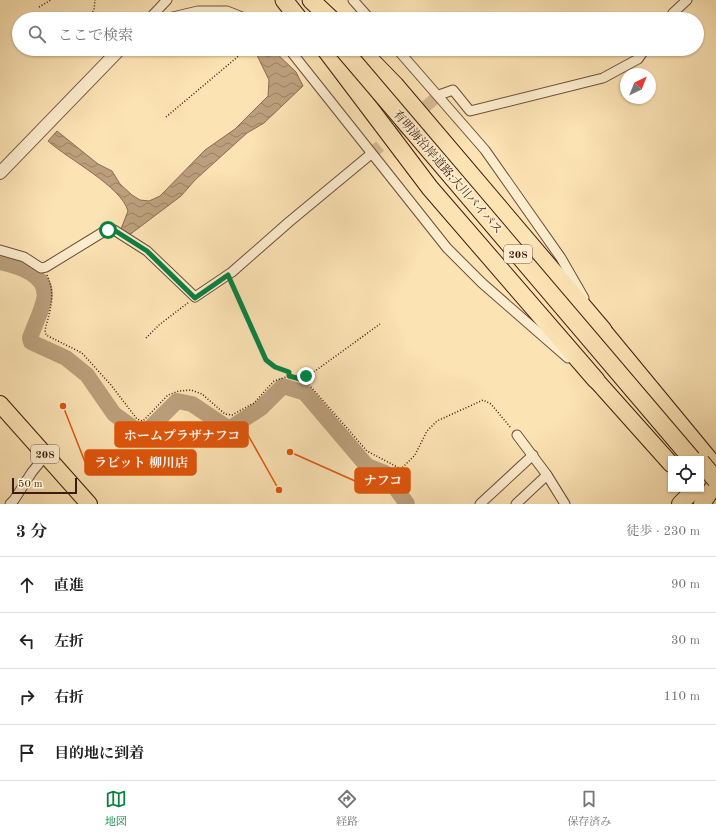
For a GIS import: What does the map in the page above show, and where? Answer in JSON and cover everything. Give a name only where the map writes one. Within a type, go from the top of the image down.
[{"type":"highway","points":[[284,0],[293,12]]},
{"type":"highway","points":[[302,0],[312,12]]},
{"type":"highway","points":[[310,0],[319,12]]},
{"type":"highway","points":[[310,0],[323,12]]},
{"type":"highway","points":[[330,56],[430,188],[596,380],[668,461]]},
{"type":"highway","name":"有明海沿岸道路;大川バイパス","points":[[349,56],[689,456]]},
{"type":"highway","name":"有明海沿岸道路;大川バイパス","points":[[356,56],[695,456]]},
{"type":"highway","points":[[367,56],[395,85],[603,330],[716,467]]},
{"type":"highway","name":"208","points":[[0,404],[89,504]]},
{"type":"highway","points":[[704,465],[716,479],[704,484]]},
{"type":"highway","points":[[704,473],[716,487]]},
{"type":"highway","points":[[702,504],[716,484]]},
{"type":"highway","points":[[680,504],[692,492]]},
{"type":"street","points":[[156,12],[167,0]]},
{"type":"street","points":[[353,0],[364,12]]},
{"type":"street","points":[[674,12],[687,0]]},
{"type":"street","points":[[194,12],[230,12]]},
{"type":"street","points":[[0,174],[113,56]]},
{"type":"street","points":[[294,56],[447,248],[488,288],[596,380]]},
{"type":"street","points":[[403,56],[439,95],[485,150],[561,258],[603,330]]},
{"type":"street","points":[[439,95],[453,90],[470,111],[603,78],[638,59],[640,56]]},
{"type":"street","points":[[0,250],[24,257],[41,268],[46,267],[108,230],[111,230],[147,251],[195,298],[228,275],[371,154]]},
{"type":"street","points":[[517,436],[533,455],[565,504]]},
{"type":"street","points":[[10,504],[32,472],[46,455]]},
{"type":"street","points":[[480,504],[533,455]]},
{"type":"street","points":[[516,504],[547,475]]},
{"type":"path","points":[[39,8],[51,0]]},
{"type":"path","points":[[92,12],[96,0]]},
{"type":"path","points":[[166,117],[239,56]]},
{"type":"path","points":[[41,268],[47,275],[51,284],[53,299],[44,330],[46,334],[82,353],[112,385],[137,419],[144,421],[168,395],[179,391],[191,390],[202,394],[225,414],[232,415],[254,403],[274,381],[289,376],[304,380],[367,451],[401,469],[415,455],[427,431],[437,421],[483,400],[490,404],[517,436]]},
{"type":"path","points":[[228,275],[266,360],[275,367],[289,372],[289,376]]},
{"type":"path","points":[[146,338],[159,325],[195,298]]},
{"type":"path","points":[[304,380],[380,324]]},
{"type":"water","points":[[257,56],[279,56],[296,72],[303,86],[264,123],[247,133],[195,180],[181,196],[128,236],[121,229],[128,211],[116,192],[48,141],[57,131],[98,164],[112,171],[120,184],[132,195],[140,200],[149,201],[160,196],[205,150],[235,129],[268,96],[269,80]]},
{"type":"waterway","points":[[0,262],[15,266],[31,273],[42,284],[45,291],[41,310],[30,338],[31,342],[66,358],[87,375],[114,414],[143,435],[177,401],[192,404],[229,429],[261,408],[283,386],[305,393],[367,466],[385,473],[407,504]]},
{"type":"tunnel","points":[[371,154],[439,95]]},
{"type":"place","name":"ラビット 柳川店","points":[[63,406]]},
{"type":"place","name":"ナフコ","points":[[290,452]]},
{"type":"place","name":"ホームプラザナフコ","points":[[279,490]]},
{"type":"route","points":[[108,230],[114,230],[124,238],[138,244],[147,251],[195,298],[228,275],[241,301],[266,360],[275,367],[289,372],[289,376],[304,380],[306,376]]}]
